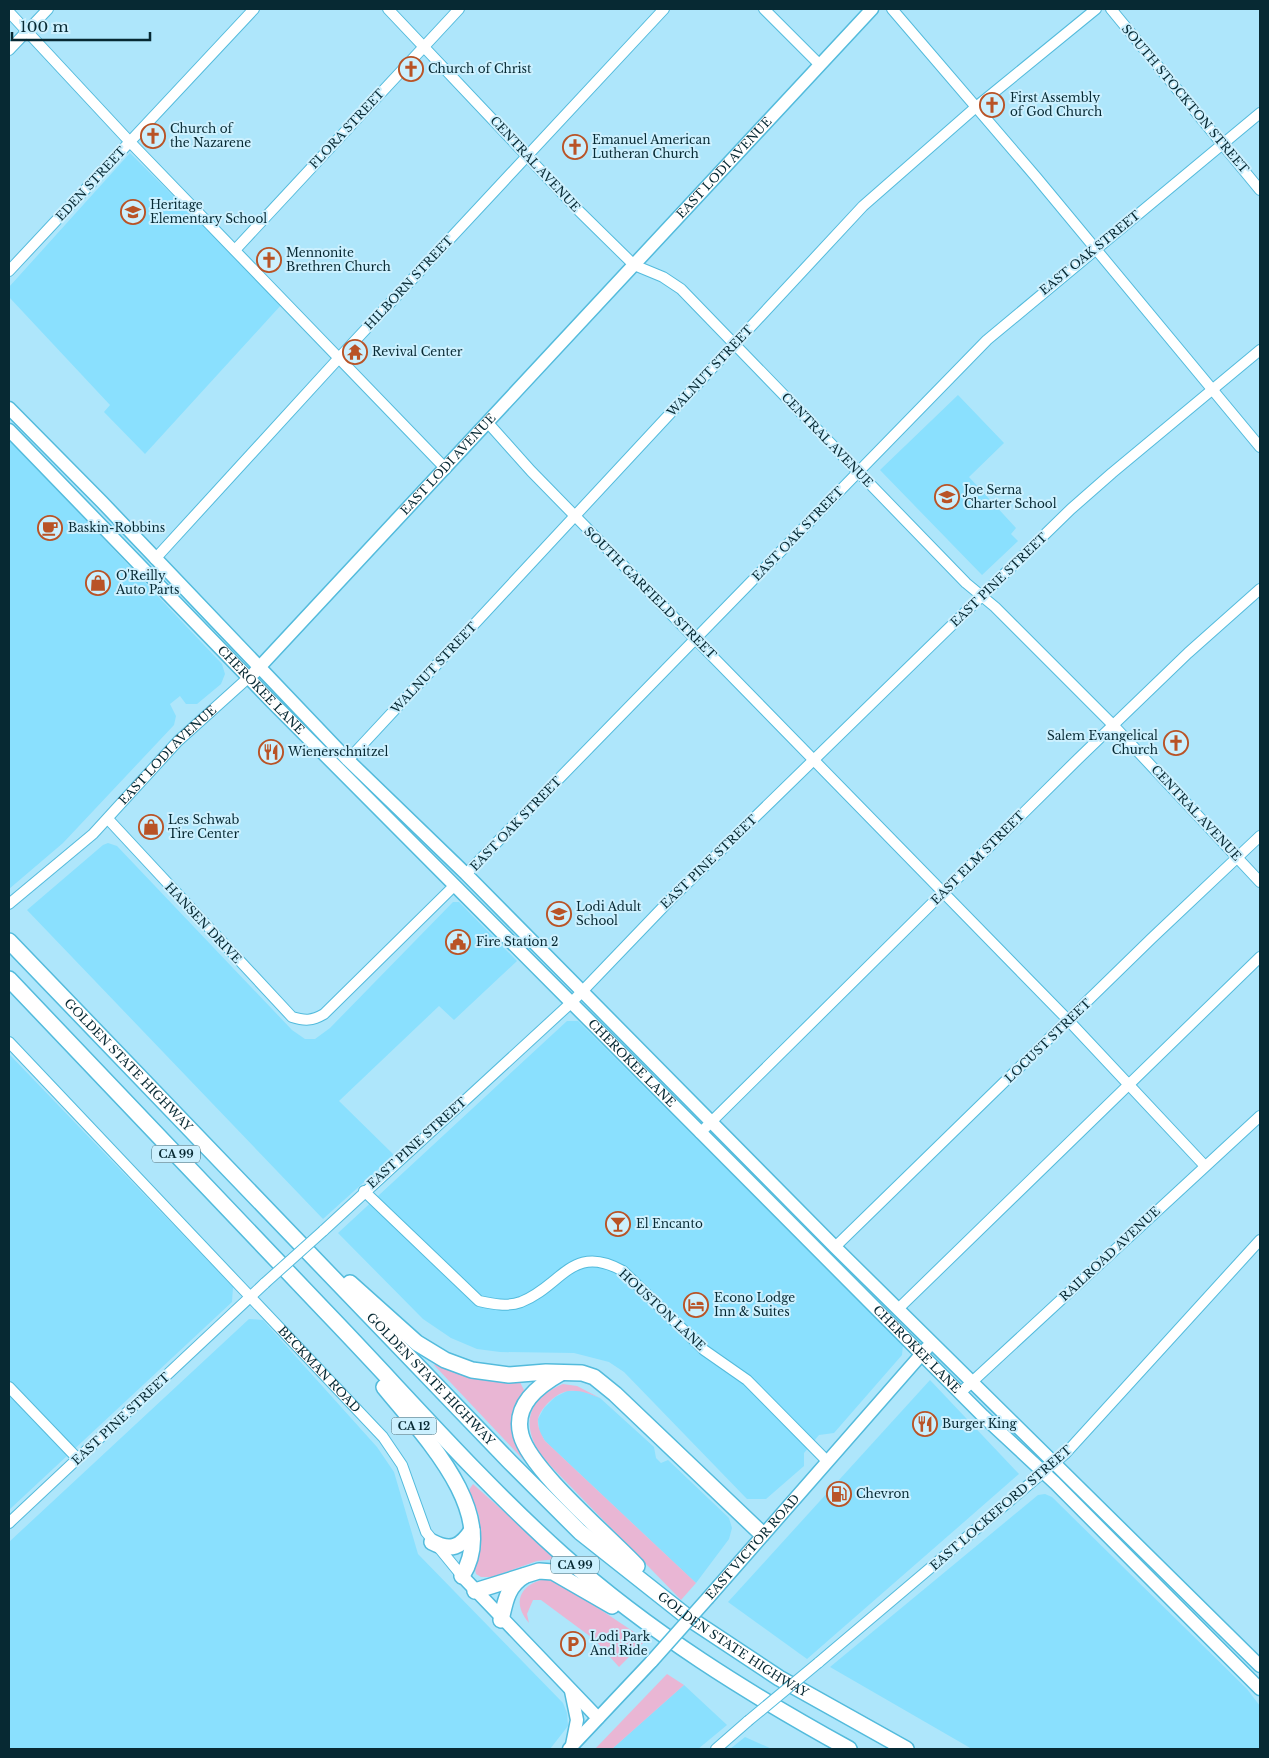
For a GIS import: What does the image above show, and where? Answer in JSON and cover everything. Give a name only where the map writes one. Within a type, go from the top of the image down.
[{"type":"highway","name":"GOLDEN STATE HIGHWAY","points":[[9,941],[310,1255],[580,1532],[676,1607],[779,1678],[906,1749]]},
{"type":"highway","name":"GOLDEN STATE HIGHWAY","points":[[9,979],[342,1329],[451,1447],[526,1522],[627,1609],[680,1646],[780,1710],[849,1749]]},
{"type":"highway","points":[[310,1255],[360,1290],[402,1330],[445,1360],[472,1370],[509,1375],[582,1373],[594,1377],[762,1534]]},
{"type":"highway","name":"CA 12","points":[[342,1329],[362,1361],[448,1470],[462,1492],[469,1511],[473,1547],[469,1565],[462,1576]]},
{"type":"highway","points":[[561,1373],[536,1389],[528,1399],[520,1423],[525,1445],[542,1468],[572,1502],[676,1607]]},
{"type":"highway","points":[[432,1542],[449,1548],[456,1547],[465,1541],[472,1530]]},
{"type":"highway","points":[[475,1591],[539,1571],[560,1575],[680,1646]]},
{"type":"highway","points":[[501,1620],[505,1599],[510,1589],[519,1579],[529,1573]]},
{"type":"main road","name":"EAST LODI AVENUE","points":[[248,678],[260,668],[489,424],[872,9]]},
{"type":"main road","name":"CHEROKEE LANE","points":[[9,408],[348,760],[466,874],[835,1247],[1056,1462],[1260,1666]]},
{"type":"main road","name":"CHEROKEE LANE","points":[[9,430],[248,678],[960,1393],[1044,1473],[1260,1689]]},
{"type":"main road","name":"EAST VICTOR ROAD","points":[[570,1748],[652,1661],[932,1342]]},
{"type":"main road","name":"BECKMAN ROAD","points":[[462,1576],[501,1620],[598,1718]]},
{"type":"main road","points":[[570,1748],[577,1720],[571,1691]]},
{"type":"street","points":[[9,50],[48,9]]},
{"type":"street","name":"EDEN STREET","points":[[9,272],[254,9]]},
{"type":"street","name":"CENTRAL AVENUE","points":[[388,9],[578,210],[634,265],[663,276],[681,289],[736,344],[981,597],[995,607],[1114,726],[1260,882]]},
{"type":"street","name":"FLORA STREET","points":[[236,250],[459,9]]},
{"type":"street","name":"HILBORN STREET","points":[[156,559],[338,359],[664,9]]},
{"type":"street","points":[[764,9],[820,65]]},
{"type":"street","points":[[892,9],[1260,447]]},
{"type":"street","name":"WALNUT STREET","points":[[348,760],[863,206],[976,107],[1096,9]]},
{"type":"street","name":"SOUTH STOCKTON STREET","points":[[1110,9],[1260,190]]},
{"type":"street","points":[[9,12],[130,142],[446,469]]},
{"type":"street","name":"EAST OAK STREET","points":[[466,874],[987,340],[1260,113]]},
{"type":"street","name":"EAST PINE STREET","points":[[9,1523],[364,1191],[395,1166],[572,1002],[668,902],[981,597],[1112,473],[1260,350]]},
{"type":"street","name":"SOUTH GARFIELD STREET","points":[[489,424],[574,516],[1069,1021],[1206,1166]]},
{"type":"street","name":"EAST ELM STREET","points":[[700,1132],[1196,646],[1260,589]]},
{"type":"street","name":"EAST LODI AVENUE","points":[[10,903],[79,846],[108,819],[178,741],[248,678]]},
{"type":"street","name":"HANSEN DRIVE","points":[[108,819],[292,1017],[303,1021],[314,1020],[324,1014],[454,885]]},
{"type":"street","name":"LOCUST STREET","points":[[835,1247],[1152,938],[1260,836]]},
{"type":"street","points":[[898,1308],[1260,957]]},
{"type":"street","name":"BECKMAN ROAD","points":[[9,1042],[252,1296],[394,1450],[402,1465],[419,1515],[432,1542],[462,1576]]},
{"type":"street","name":"RAILROAD AVENUE","points":[[960,1393],[1260,1116]]},
{"type":"street","name":"HOUSTON LANE","points":[[364,1191],[479,1301],[496,1305],[520,1302],[534,1295],[565,1270],[582,1262],[596,1261],[616,1268],[637,1284],[704,1350],[747,1380],[827,1461]]},
{"type":"street","name":"EAST LOCKEFORD STREET","points":[[716,1749],[1056,1462],[1076,1443],[1260,1240]]},
{"type":"street","points":[[9,1387],[78,1459]]},
{"type":"shaded area","points":[[130,153],[282,304],[145,454],[104,412],[110,405],[9,297],[9,287]]},
{"type":"shaded area","name":"Joe Serna Charter School","points":[[958,395],[1004,443],[969,477],[1016,528],[1011,534],[1018,541],[982,575],[880,470]]},
{"type":"shaded area","points":[[9,439],[222,664],[225,674],[221,684],[197,704],[186,704],[180,696],[170,704],[176,716],[174,725],[63,843],[9,889]]},
{"type":"shaded area","points":[[108,843],[117,846],[292,1030],[305,1039],[315,1039],[330,1028],[453,902],[459,902],[517,961],[454,1020],[439,1006],[339,1101],[394,1155],[323,1219],[27,910],[103,845]]},
{"type":"shaded area","points":[[567,1021],[578,1021],[903,1345],[902,1355],[834,1433],[819,1435],[804,1453],[804,1466],[766,1499],[747,1499],[624,1372],[609,1362],[574,1353],[500,1352],[477,1349],[451,1338],[423,1319],[338,1233]]},
{"type":"shaded area","points":[[9,1054],[233,1287],[232,1302],[9,1510]]},
{"type":"shaded area","points":[[249,1319],[263,1320],[377,1447],[394,1472],[418,1554],[563,1703],[567,1713],[568,1726],[550,1749],[9,1749],[9,1542]]},
{"type":"shaded area","points":[[438,1361],[478,1377],[520,1382],[525,1392],[520,1401],[535,1472],[434,1365]]},
{"type":"shaded area","points":[[930,1380],[1019,1474],[807,1659],[728,1602]]},
{"type":"shaded area","points":[[563,1384],[577,1386],[600,1398],[573,1391],[564,1392],[555,1397],[542,1410],[538,1419],[539,1428],[545,1441],[696,1583],[681,1600],[541,1456],[531,1433],[531,1414],[535,1405],[542,1397]]},
{"type":"shaded area","points":[[567,1391],[583,1391],[600,1398],[654,1447],[656,1458],[661,1463],[668,1460],[729,1518],[732,1528],[729,1539],[696,1583],[545,1441],[539,1431],[538,1419],[544,1408],[555,1397]]},
{"type":"shaded area","points":[[473,1484],[557,1559],[537,1561],[492,1577],[481,1577],[476,1574],[475,1569],[481,1545],[479,1516],[469,1490]]},
{"type":"shaded area","points":[[1045,1494],[1052,1497],[1247,1689],[1260,1706],[1260,1749],[972,1749],[830,1667],[1038,1495]]},
{"type":"shaded area","points":[[545,1579],[565,1586],[646,1640],[619,1667],[595,1640],[541,1600],[533,1600],[527,1614],[529,1623],[521,1609],[521,1596],[529,1586]]},
{"type":"shaded area","points":[[667,1674],[684,1685],[612,1749],[595,1749]]},
{"type":"shaded area","points":[[684,1685],[727,1725],[698,1749],[612,1749]]},
{"type":"shaded area","points":[[745,1737],[772,1749],[730,1749]]},
{"type":"place","name":"Church of Christ","points":[[411,69]]},
{"type":"place","name":"First Assembly of God Church","points":[[992,105]]},
{"type":"place","name":"Church of the Nazarene","points":[[153,136]]},
{"type":"place","name":"Emanuel American Lutheran Church","points":[[575,147]]},
{"type":"place","name":"Heritage Elementary School","points":[[133,212]]},
{"type":"place","name":"Mennonite Brethren Church","points":[[269,260]]},
{"type":"place","name":"Revival Center","points":[[355,352]]},
{"type":"place","name":"Joe Serna Charter School","points":[[947,497]]},
{"type":"place","name":"Baskin-Robbins","points":[[50,528]]},
{"type":"place","name":"O'Reilly Auto Parts","points":[[98,583]]},
{"type":"place","name":"Salem Evangelical Church","points":[[1176,743]]},
{"type":"place","name":"Wienerschnitzel","points":[[271,752]]},
{"type":"place","name":"Les Schwab Tire Center","points":[[151,827]]},
{"type":"place","name":"Lodi Adult School","points":[[559,914]]},
{"type":"place","name":"Fire Station 2","points":[[458,942]]},
{"type":"place","name":"El Encanto","points":[[618,1224]]},
{"type":"place","name":"Econo Lodge Inn & Suites","points":[[696,1305]]},
{"type":"place","name":"Burger King","points":[[925,1424]]},
{"type":"place","name":"Chevron","points":[[839,1494]]},
{"type":"place","name":"Lodi Park And Ride","points":[[573,1644]]}]
